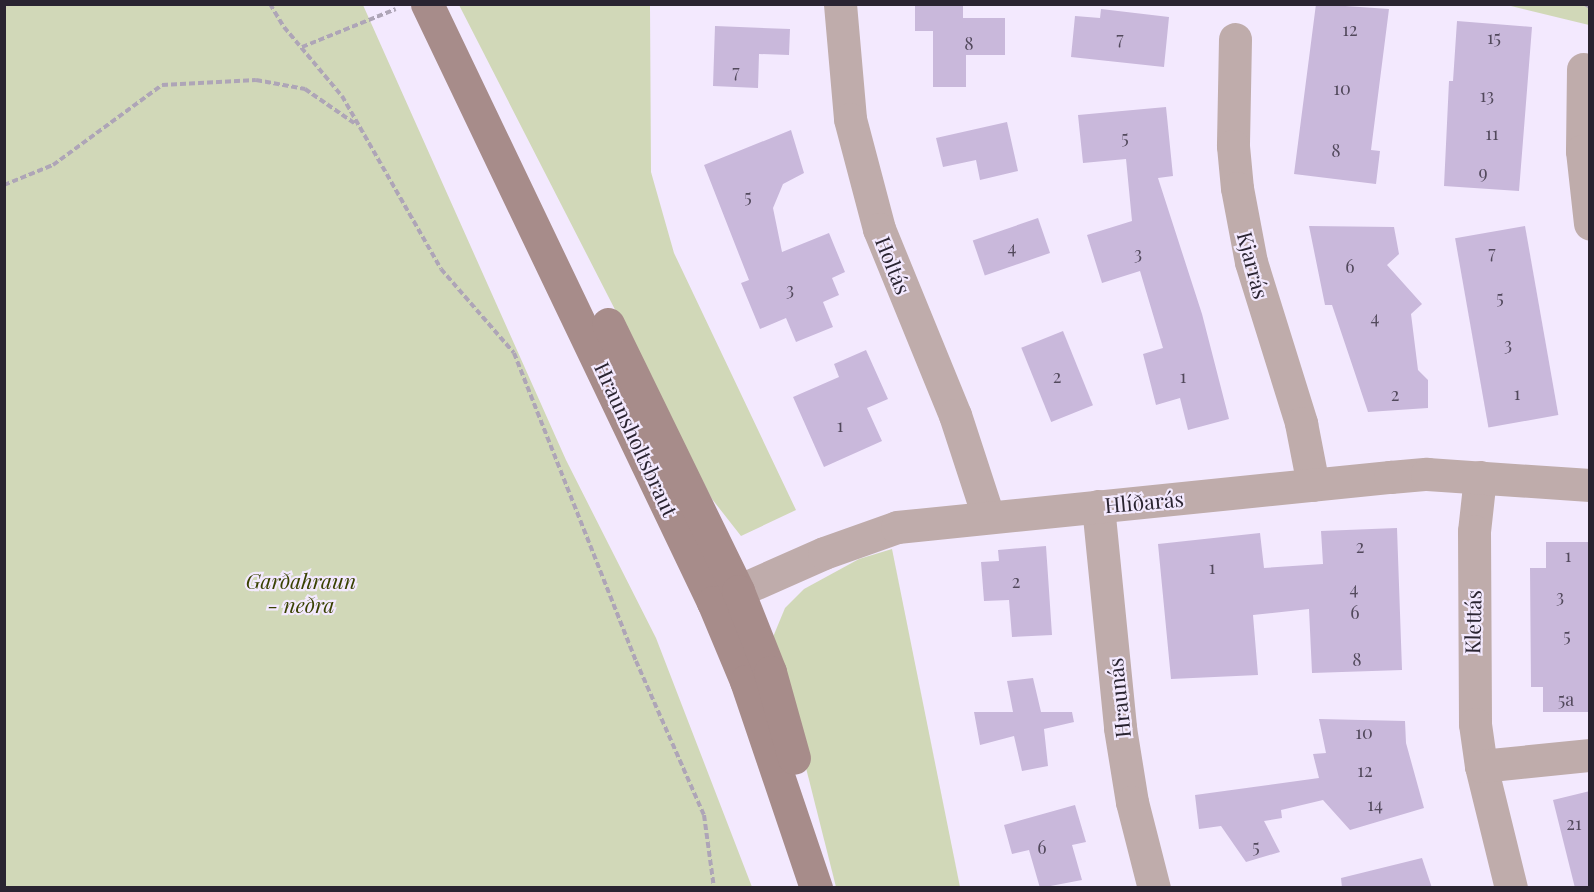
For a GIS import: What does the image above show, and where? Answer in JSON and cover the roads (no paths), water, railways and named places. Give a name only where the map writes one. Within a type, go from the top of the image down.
[{"type":"street","name":"Hraunsholtsbraut","points":[[427,4],[726,597],[770,672],[829,888]]},
{"type":"street","name":"Hraunsholtsbraut","points":[[452,4],[726,597],[746,681],[816,888]]},
{"type":"street","name":"Holtás","points":[[840,4],[850,119],[876,219],[955,415],[988,516]]},
{"type":"street","name":"Kjarrás","points":[[1235,39],[1233,146],[1236,188],[1251,262],[1301,423],[1313,485]]},
{"type":"street","points":[[1583,69],[1582,151],[1590,224]]},
{"type":"street","name":"Hlíðarás","points":[[726,597],[824,553],[897,527],[988,516],[1427,474],[1590,485]]},
{"type":"street","name":"Klettás","points":[[1480,477],[1474,531],[1472,663],[1481,766],[1511,888]]},
{"type":"street","name":"Hraunás","points":[[1098,506],[1120,728],[1132,802],[1154,888]]},
{"type":"street","points":[[1481,766],[1590,755]]},
{"type":"park label","name":"Garðahraun - neðra","points":[[301,592]]}]
